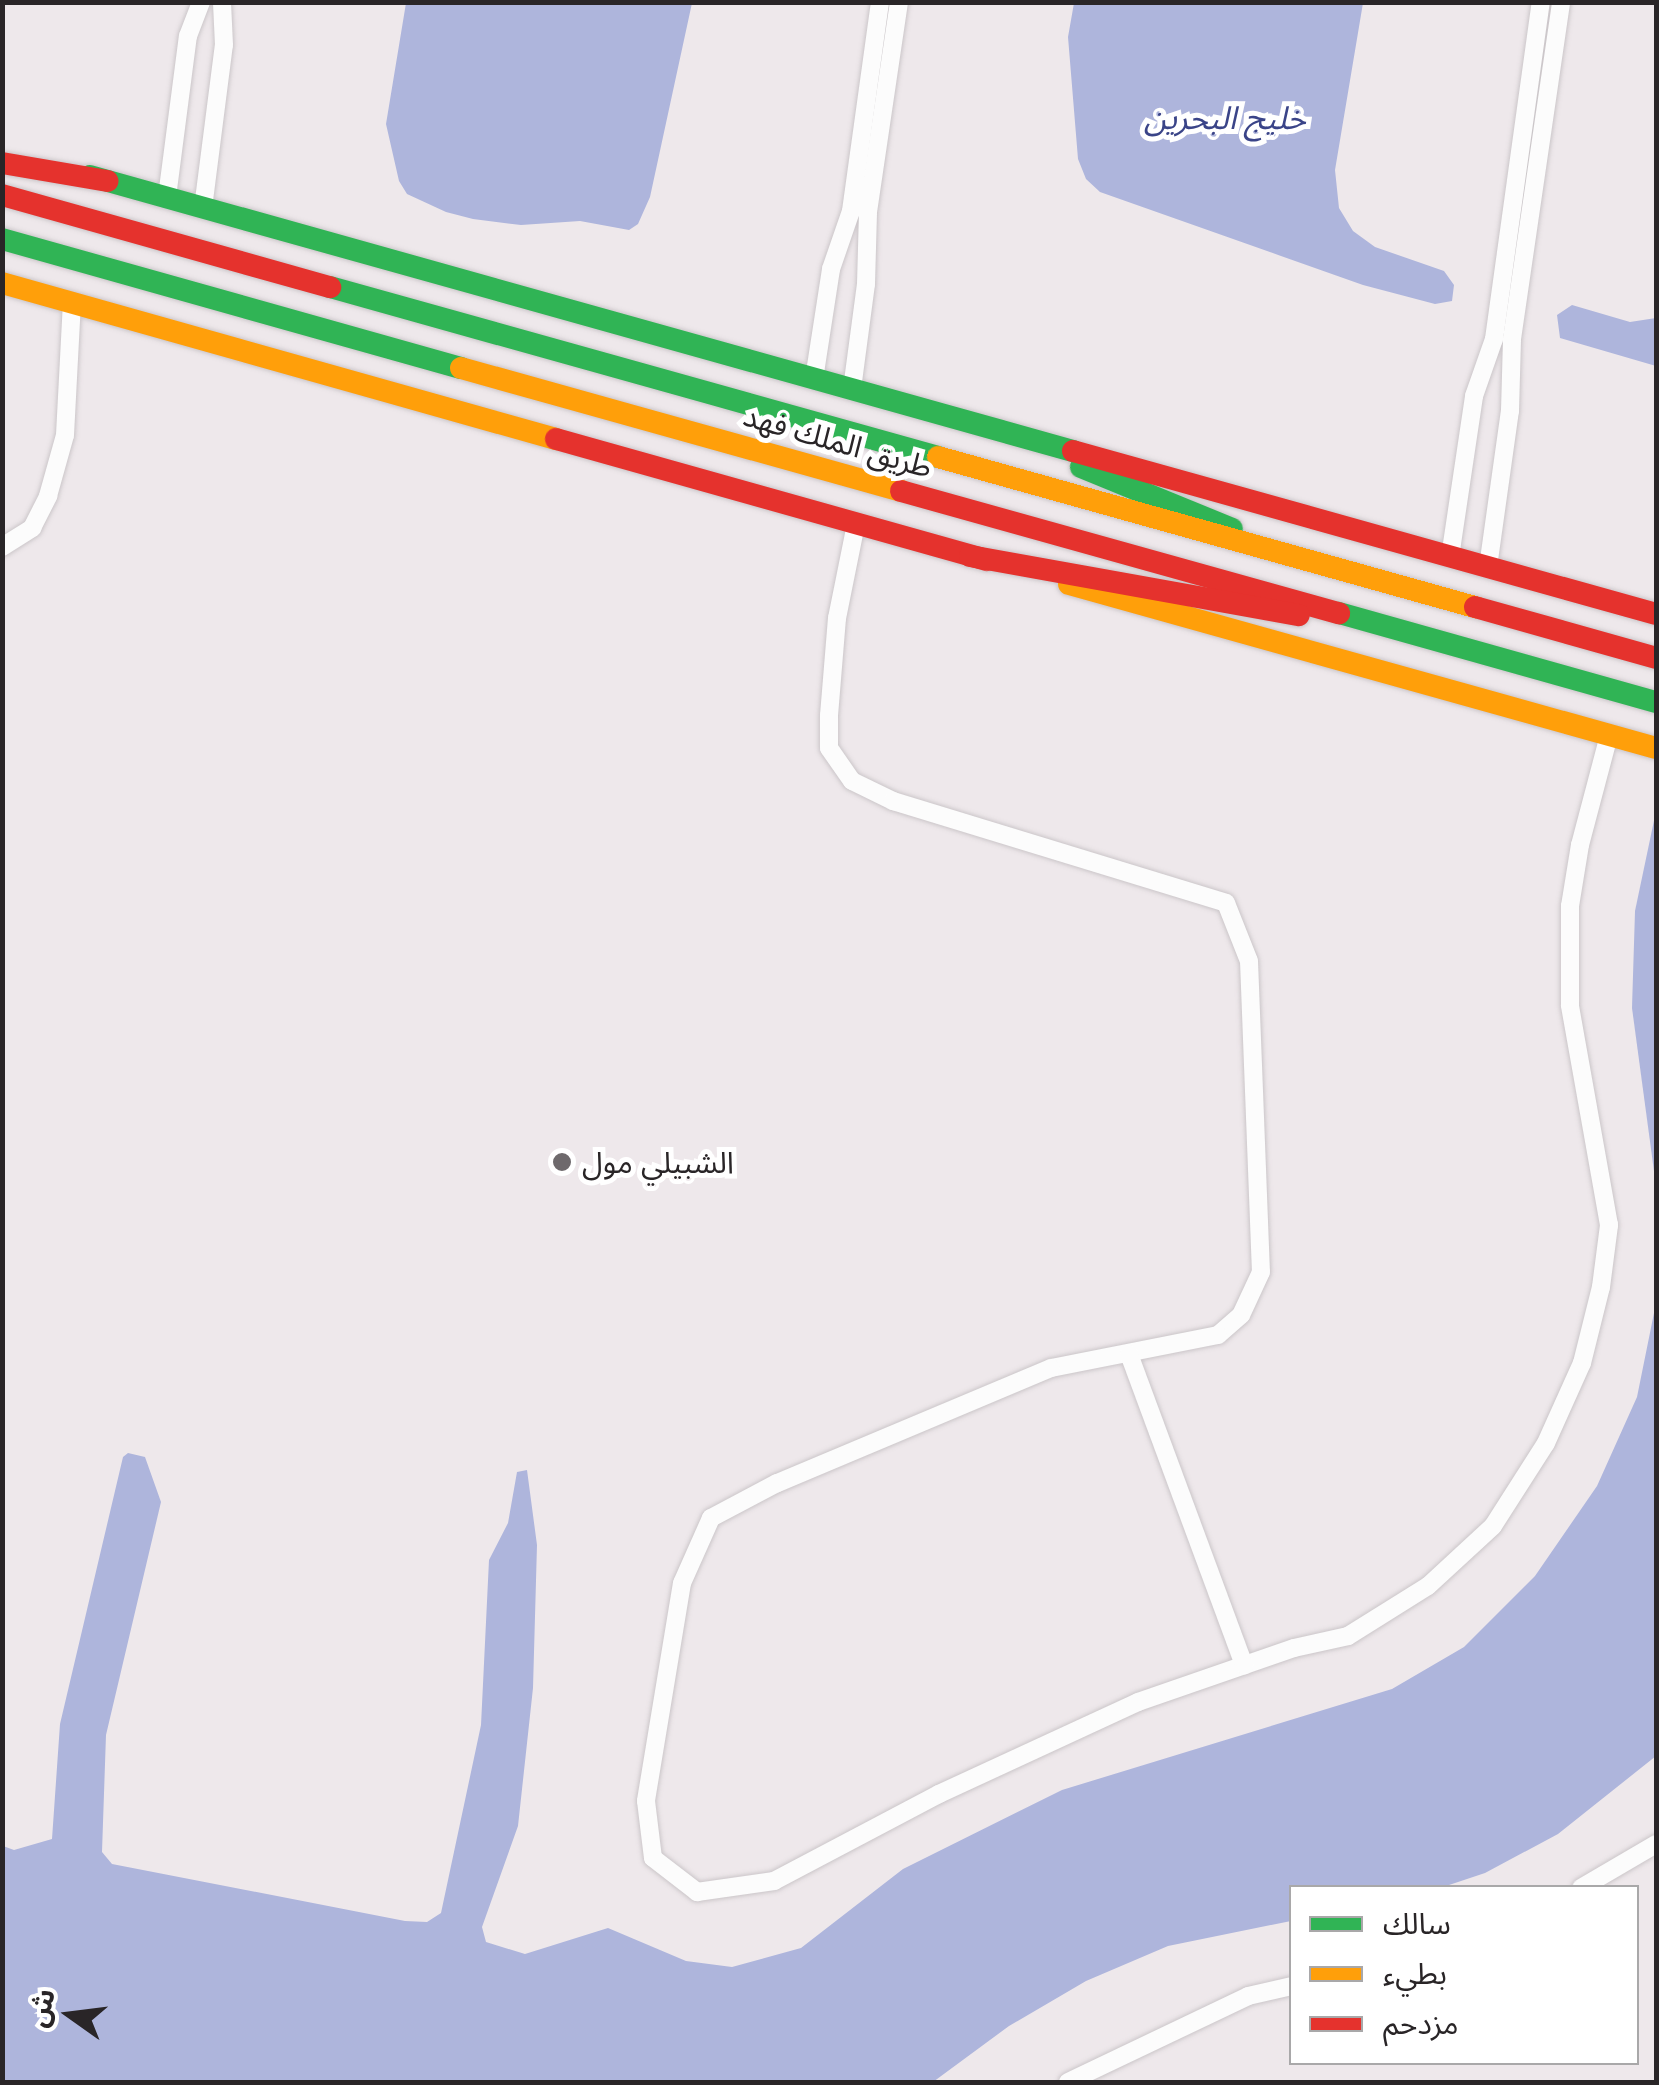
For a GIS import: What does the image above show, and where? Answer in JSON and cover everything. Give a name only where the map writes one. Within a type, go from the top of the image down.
[{"type":"main road","points":[[2,152],[1656,614]]},
{"type":"main road","points":[[2,163],[107,180]]},
{"type":"main road","name":"طريق الملك فهد","points":[[2,196],[1656,658]]},
{"type":"main road","name":"طريق الملك فهد","points":[[2,238],[1656,704]]},
{"type":"main road","points":[[2,283],[1656,748]]},
{"type":"main road","points":[[948,416],[1179,504],[1290,556]]},
{"type":"main road","points":[[970,556],[1427,638]]},
{"type":"main road","points":[[1594,641],[1656,642]]},
{"type":"street","points":[[166,198],[188,36],[201,2]]},
{"type":"street","points":[[204,208],[224,45],[222,2]]},
{"type":"street","points":[[814,378],[831,269],[850,211],[880,2]]},
{"type":"street","points":[[852,389],[866,284],[868,212],[899,2]]},
{"type":"street","points":[[1450,556],[1474,396],[1494,338],[1541,2]]},
{"type":"street","points":[[1488,567],[1510,411],[1512,339],[1561,2]]},
{"type":"street","points":[[2,547],[32,528],[48,496],[65,435],[72,303]]},
{"type":"street","points":[[856,524],[838,618],[828,748],[852,781],[893,801],[1226,903],[1250,962],[1261,1272],[1241,1315],[1218,1335],[1052,1368],[777,1483],[711,1518],[682,1584],[646,1801],[653,1858],[697,1892],[774,1881],[939,1794],[1138,1702],[1348,1636],[1428,1586],[1493,1526],[1546,1444],[1582,1363],[1601,1287],[1609,1225],[1570,1005],[1570,906],[1580,844],[1609,735]]},
{"type":"street","points":[[1129,1354],[1244,1666]]},
{"type":"street","points":[[1586,1885],[1656,1844]]},
{"type":"street","points":[[1068,2082],[1248,1996],[1289,1987]]},
{"type":"water","points":[[406,3],[692,3],[650,197],[638,224],[629,230],[580,221],[521,225],[473,219],[446,212],[407,194],[399,181],[386,124]]},
{"type":"water","name":"خليج البحرين","points":[[1074,3],[1363,3],[1335,170],[1339,208],[1353,231],[1375,247],[1444,271],[1454,285],[1452,301],[1435,304],[1363,285],[1100,192],[1086,179],[1078,159],[1068,37]]},
{"type":"water","points":[[1572,305],[1630,322],[1656,318],[1656,366],[1560,338],[1557,315]]},
{"type":"water","points":[[1656,811],[1656,1186],[1632,1008],[1635,911]]},
{"type":"water","points":[[1656,1303],[1656,1756],[1558,1834],[1485,1873],[1449,1885],[1289,1885],[1289,1921],[1168,1946],[1086,1981],[1009,2026],[933,2082],[3,2082],[3,1846],[14,1850],[52,1839],[60,1724],[123,1457],[128,1453],[145,1457],[161,1502],[106,1735],[102,1852],[112,1864],[405,1921],[427,1922],[441,1913],[481,1725],[489,1560],[508,1523],[517,1472],[527,1470],[537,1545],[533,1688],[518,1826],[482,1927],[486,1942],[525,1954],[608,1928],[686,1961],[732,1967],[801,1948],[903,1869],[1062,1790],[1392,1689],[1464,1647],[1535,1576],[1597,1486],[1637,1397]]},
{"type":"traffic: fast","points":[[90,176],[1073,451]]},
{"type":"traffic: fast","points":[[2,239],[461,368]]},
{"type":"traffic: fast","points":[[330,287],[938,457]]},
{"type":"traffic: fast","points":[[1081,467],[1232,529]]},
{"type":"traffic: fast","points":[[1339,613],[1656,702]]},
{"type":"traffic: slow","points":[[2,283],[556,439]]},
{"type":"traffic: slow","points":[[461,368],[901,491]]},
{"type":"traffic: slow","points":[[938,457],[1475,607]]},
{"type":"traffic: slow","points":[[1069,584],[1656,748]]},
{"type":"traffic: jam","points":[[2,163],[107,181]]},
{"type":"traffic: jam","points":[[2,195],[330,287]]},
{"type":"traffic: jam","points":[[556,439],[986,560]]},
{"type":"traffic: jam","points":[[1073,451],[1656,614]]},
{"type":"traffic: jam","points":[[901,491],[1339,613]]},
{"type":"traffic: jam","points":[[970,556],[1299,615]]},
{"type":"traffic: jam","points":[[1475,607],[1656,658]]},
{"type":"place","name":"الشبيلي مول","points":[[562,1162]]}]
